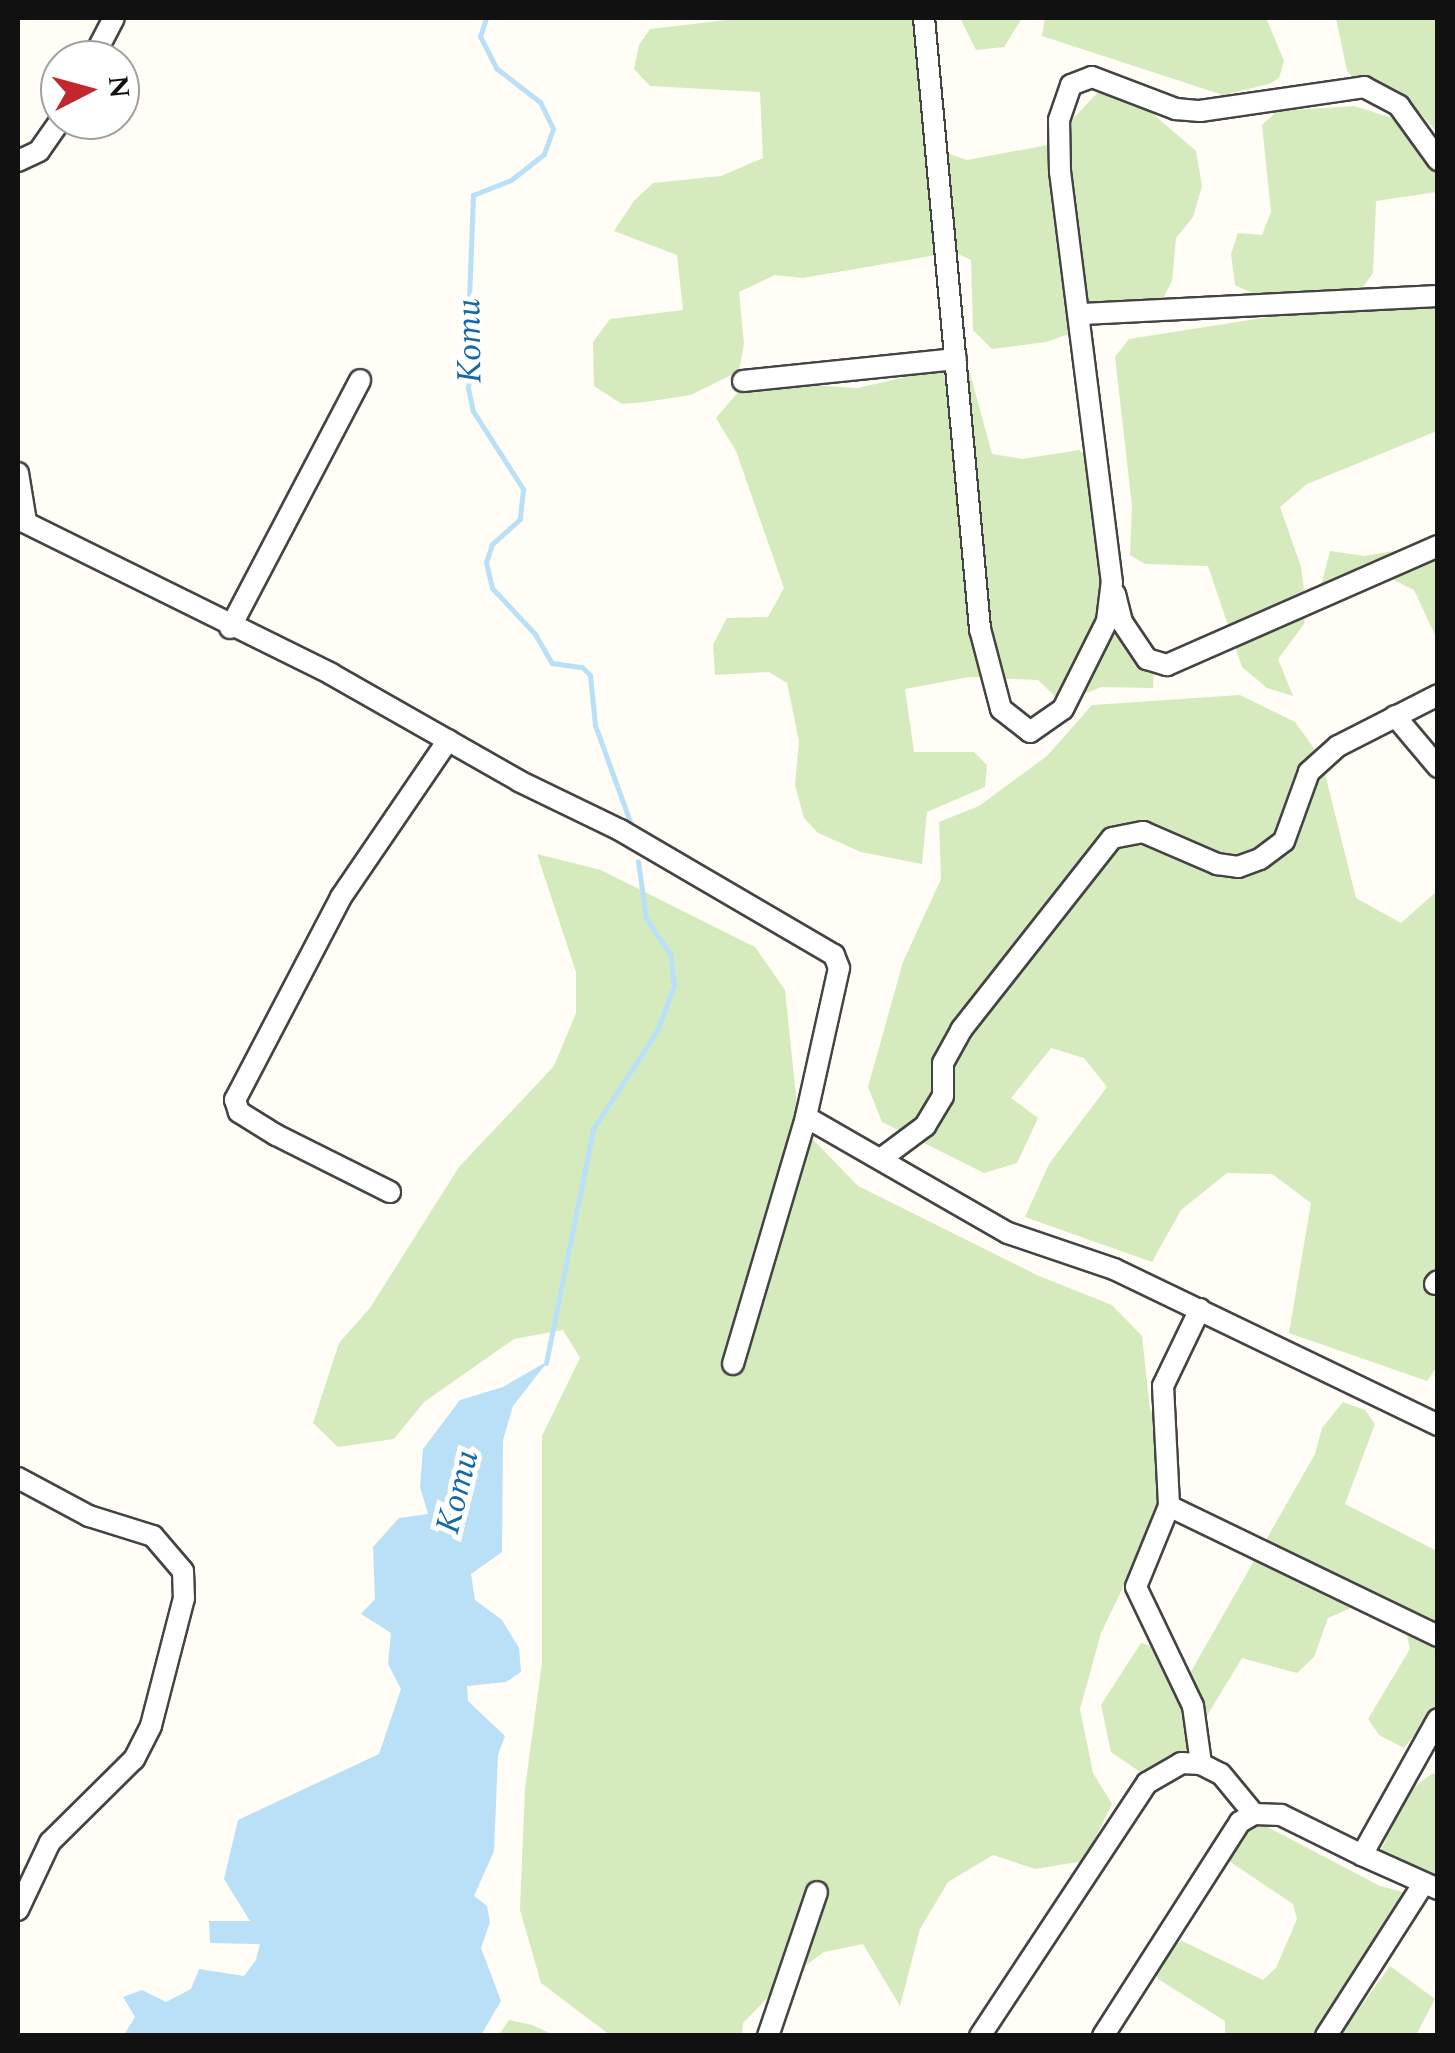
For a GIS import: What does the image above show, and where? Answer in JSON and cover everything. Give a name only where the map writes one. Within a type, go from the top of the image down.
[{"type":"street","points":[[924,18],[980,629],[1001,709],[1014,726],[1042,730],[1063,709],[1107,621],[1112,583]]},
{"type":"street","points":[[1438,160],[1399,106],[1364,86],[1200,111],[1176,109],[1092,77],[1075,79],[1061,105],[1058,140],[1068,258],[1083,314],[1112,583],[1122,622],[1147,659],[1167,665],[1438,546]]},
{"type":"street","points":[[18,161],[39,151],[46,140]]},
{"type":"street","points":[[1083,314],[1438,296]]},
{"type":"street","points":[[743,381],[956,358]]},
{"type":"street","points":[[230,628],[360,380]]},
{"type":"street","points":[[18,473],[22,520],[620,830],[834,955],[839,968],[806,1117],[733,1364]]},
{"type":"street","points":[[882,1158],[925,1126],[943,1096],[943,1064],[961,1030],[1112,838],[1144,832],[1228,866],[1260,859],[1284,841],[1308,772],[1338,746],[1438,695]]},
{"type":"street","points":[[1395,716],[1438,767]]},
{"type":"street","points":[[390,1192],[276,1135],[238,1112],[234,1100],[341,897],[448,740]]},
{"type":"street","points":[[806,1117],[1008,1232],[1114,1269],[1438,1425]]},
{"type":"street","points":[[1200,1309],[1163,1386],[1170,1506],[1136,1587],[1193,1706],[1201,1764]]},
{"type":"street","points":[[18,1478],[89,1516],[154,1536],[183,1571],[184,1598],[142,1743],[50,1842],[18,1910]]},
{"type":"street","points":[[1170,1506],[1438,1636]]},
{"type":"street","points":[[1362,1855],[1438,1719]]},
{"type":"street","points":[[980,2036],[1146,1783],[1181,1763],[1201,1764],[1221,1774],[1254,1814]]},
{"type":"street","points":[[1103,2036],[1240,1822],[1254,1814],[1281,1816],[1430,1887],[1326,2036]]},
{"type":"street","points":[[768,2036],[817,1892]]},
{"type":"green space","points":[[744,18],[931,18],[938,26],[934,96],[947,153],[967,160],[1048,145],[1102,88],[1145,107],[1196,151],[1202,186],[1193,217],[1176,238],[1172,281],[1161,302],[1046,342],[992,349],[973,330],[971,260],[954,252],[803,278],[775,275],[739,292],[744,344],[739,371],[691,395],[645,402],[622,404],[594,386],[593,342],[610,319],[683,310],[677,255],[614,231],[634,201],[653,183],[721,176],[763,158],[760,92],[650,86],[634,69],[639,45],[650,29]]},
{"type":"green space","points":[[960,18],[1022,18],[1004,47],[976,50]]},
{"type":"green space","points":[[1045,18],[1266,18],[1284,61],[1279,78],[1269,84],[1223,95],[1042,36]]},
{"type":"green space","points":[[1336,18],[1437,18],[1437,132],[1410,102],[1366,90],[1347,71]]},
{"type":"green space","points":[[1354,106],[1402,121],[1437,175],[1437,192],[1376,201],[1373,273],[1362,288],[1256,295],[1235,285],[1231,254],[1238,233],[1262,235],[1271,212],[1262,125],[1277,111]]},
{"type":"green space","points":[[1437,303],[1437,431],[1307,484],[1280,507],[1301,567],[1306,606],[1304,624],[1278,659],[1293,696],[1267,688],[1242,667],[1208,566],[1145,564],[1130,555],[1132,506],[1115,357],[1129,339],[1313,310]]},
{"type":"green space","points":[[939,369],[970,373],[992,454],[1022,459],[1079,450],[1096,464],[1093,517],[1154,662],[1153,688],[1101,687],[1062,703],[1038,680],[969,677],[905,689],[914,752],[974,752],[987,765],[985,787],[927,812],[922,864],[861,852],[818,833],[804,818],[795,785],[799,741],[787,683],[769,672],[715,675],[713,645],[727,618],[768,617],[784,588],[736,451],[716,418],[739,391],[760,382],[858,388]]},
{"type":"green space","points":[[1437,534],[1437,639],[1414,590],[1392,579],[1360,592],[1321,586],[1330,551],[1365,556],[1416,547]]},
{"type":"green space","points":[[1240,695],[1295,722],[1321,758],[1356,898],[1401,923],[1437,891],[1437,1367],[1427,1381],[1289,1333],[1311,1203],[1272,1174],[1227,1173],[1181,1210],[1152,1262],[1025,1217],[1049,1164],[1107,1087],[1084,1058],[1051,1048],[1011,1098],[1038,1118],[1017,1163],[984,1173],[882,1122],[868,1087],[903,962],[941,879],[939,822],[979,806],[1047,756],[1092,705]]},
{"type":"green space","points":[[537,854],[601,870],[755,947],[785,990],[799,1125],[858,1186],[1039,1276],[1112,1305],[1142,1336],[1150,1410],[1176,1432],[1180,1470],[1101,1633],[1080,1709],[1093,1773],[1112,1804],[1084,1861],[1035,1869],[993,1855],[948,1882],[920,1929],[900,2006],[863,1944],[824,1952],[783,1982],[743,2023],[742,2035],[610,2035],[541,1983],[520,1910],[525,1788],[542,1663],[542,1436],[580,1358],[563,1330],[514,1339],[424,1402],[394,1439],[338,1447],[313,1423],[339,1343],[370,1308],[459,1167],[554,1066],[576,1013],[576,972]]},
{"type":"green space","points":[[1343,1402],[1365,1410],[1375,1424],[1345,1504],[1437,1551],[1437,1707],[1404,1748],[1379,1735],[1368,1719],[1410,1649],[1405,1627],[1369,1600],[1328,1618],[1314,1657],[1297,1673],[1242,1658],[1168,1780],[1146,1776],[1111,1752],[1101,1705],[1141,1643],[1170,1652],[1189,1675],[1315,1454],[1322,1428]]},
{"type":"green space","points":[[1433,1773],[1437,1775],[1437,1883],[1380,1852],[1410,1790]]},
{"type":"green space","points":[[1262,1824],[1380,1886],[1418,1896],[1329,2035],[1225,2035],[1225,2021],[1158,1979],[1155,1970],[1169,1947],[1182,1941],[1263,1980],[1276,1968],[1297,1919],[1293,1904],[1229,1861],[1231,1845],[1244,1829]]},
{"type":"green space","points":[[1390,1966],[1435,1999],[1416,2035],[1340,2035]]},
{"type":"green space","points":[[509,2020],[532,2025],[554,2035],[499,2035]]},
{"type":"water","points":[[548,1361],[513,1406],[503,1440],[502,1552],[471,1574],[475,1600],[502,1620],[519,1648],[521,1672],[506,1682],[467,1686],[468,1701],[505,1736],[498,1755],[494,1851],[474,1896],[487,1906],[490,1922],[481,1948],[501,2001],[481,2035],[124,2035],[135,2017],[123,1997],[142,1990],[166,2002],[191,1989],[199,1969],[244,1976],[256,1960],[260,1944],[210,1943],[209,1921],[250,1921],[224,1879],[238,1820],[379,1754],[401,1689],[388,1664],[391,1633],[361,1614],[375,1599],[373,1547],[399,1518],[428,1514],[420,1487],[423,1449],[460,1400],[503,1387]]},
{"type":"waterway","name":"Komu","points":[[486,18],[480,36],[496,68],[540,102],[553,129],[544,154],[511,180],[473,195],[468,326],[474,356],[468,388],[473,411],[523,489],[520,519],[492,544],[486,562],[492,588],[535,634],[552,663],[582,667],[590,675],[595,725],[633,830]]},
{"type":"waterway","name":"Komu","points":[[546,1363],[593,1129],[657,1031],[674,985],[670,954],[646,918],[638,862]]}]
